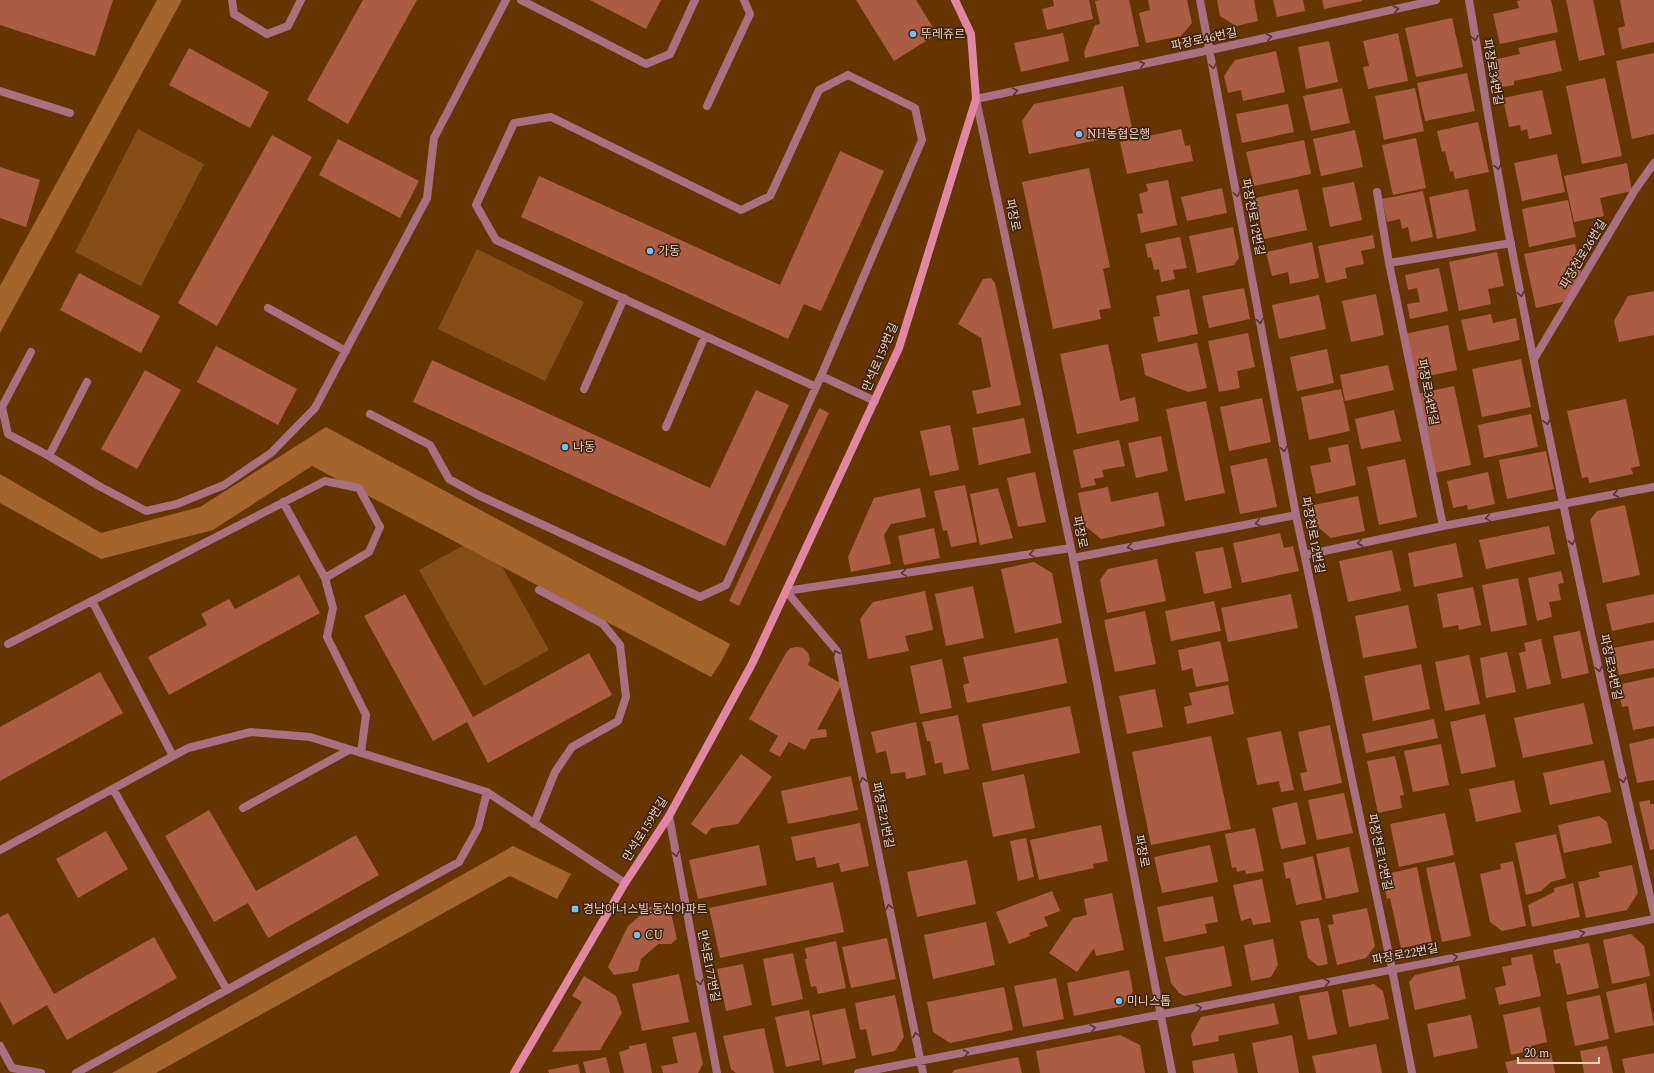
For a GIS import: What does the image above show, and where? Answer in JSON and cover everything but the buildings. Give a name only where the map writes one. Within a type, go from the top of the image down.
[{"type":"street","points":[[232,0],[234,14],[267,34],[288,26],[301,0]]},
{"type":"street","points":[[31,352],[2,407],[8,434],[146,511],[177,504],[224,486],[272,453],[316,408],[427,198],[434,138],[506,0]]},
{"type":"street","points":[[521,0],[646,64],[670,54],[696,0]]},
{"type":"street","points":[[707,106],[750,14],[744,0]]},
{"type":"street","name":"파장로","points":[[955,0],[971,34],[976,99],[1071,548],[1172,1073]]},
{"type":"street","name":"파장천로12번길","points":[[1200,0],[1296,515],[1392,969],[1412,1073]]},
{"type":"street","name":"파장로46번길","points":[[976,99],[1210,50],[1436,0]]},
{"type":"street","name":"파장로34번길","points":[[1469,0],[1511,243],[1534,359],[1614,742],[1654,913]]},
{"type":"street","points":[[370,414],[430,445],[449,479],[478,495],[700,597],[726,585],[816,387],[821,376],[922,140],[915,108],[848,75],[819,90],[770,196],[741,210],[550,117],[514,123],[476,205],[496,240],[816,387]]},
{"type":"street","points":[[0,91],[70,113]]},
{"type":"street","name":"만석로159번길","points":[[514,1073],[625,883],[669,816],[752,664],[899,348],[976,99]]},
{"type":"street","name":"파장천로26번길","points":[[1534,359],[1635,190],[1654,163]]},
{"type":"street","name":"파장로34번길","points":[[1377,192],[1443,526]]},
{"type":"street","points":[[1390,263],[1511,243]]},
{"type":"street","points":[[584,389],[624,298]]},
{"type":"street","points":[[268,308],[346,350]]},
{"type":"street","points":[[666,427],[705,336]]},
{"type":"street","points":[[821,376],[875,401]]},
{"type":"street","points":[[49,456],[88,382]]},
{"type":"street","points":[[8,644],[325,481],[359,488],[380,527],[369,552],[325,578]]},
{"type":"street","points":[[1304,555],[1443,526],[1654,487]]},
{"type":"street","points":[[283,502],[325,578],[333,608],[327,637],[366,715],[361,753]]},
{"type":"street","points":[[1073,558],[1296,515]]},
{"type":"street","points":[[786,592],[1071,548]]},
{"type":"street","points":[[534,824],[555,772],[572,747],[618,721],[626,697],[620,645],[603,624],[539,590]]},
{"type":"street","name":"파장로21번길","points":[[786,592],[837,651],[923,1073]]},
{"type":"street","points":[[92,601],[173,756]]},
{"type":"street","points":[[0,850],[188,748],[250,732],[310,737],[487,792],[625,883]]},
{"type":"street","points":[[243,808],[349,750]]},
{"type":"street","points":[[113,789],[227,990]]},
{"type":"street","points":[[76,1073],[459,862],[478,828],[487,792]]},
{"type":"street","name":"만석로177번길","points":[[669,816],[717,1073]]},
{"type":"street","name":"파장로22번길","points":[[1161,1015],[1654,919]]},
{"type":"street","points":[[858,1073],[1161,1015]]},
{"type":"street","points":[[0,1046],[12,1068],[41,1073]]},
{"type":"shaded area","points":[[157,0],[182,0],[0,333],[0,286]]},
{"type":"shaded area","points":[[138,129],[204,164],[141,286],[75,252]]},
{"type":"shaded area","points":[[477,249],[584,302],[545,381],[438,329]]},
{"type":"shaded area","points":[[326,427],[730,644],[721,662],[711,677],[312,466],[213,530],[101,559],[0,503],[0,474],[101,533],[200,507]]},
{"type":"shaded area","points":[[484,534],[549,650],[484,686],[419,570]]},
{"type":"shaded area","points":[[513,846],[571,874],[557,899],[510,876],[156,1073],[112,1073]]},
{"type":"place","name":"뚜레쥬르","points":[[913,34]]},
{"type":"place","name":"NH농협은행","points":[[1079,134]]},
{"type":"place","name":"가동","points":[[650,251]]},
{"type":"place","name":"나동","points":[[565,447]]},
{"type":"place","name":"경남아너스빌.동신아파트","points":[[575,909]]},
{"type":"place","name":"CU","points":[[637,935]]},
{"type":"place","name":"미니스톱","points":[[1119,1001]]}]
